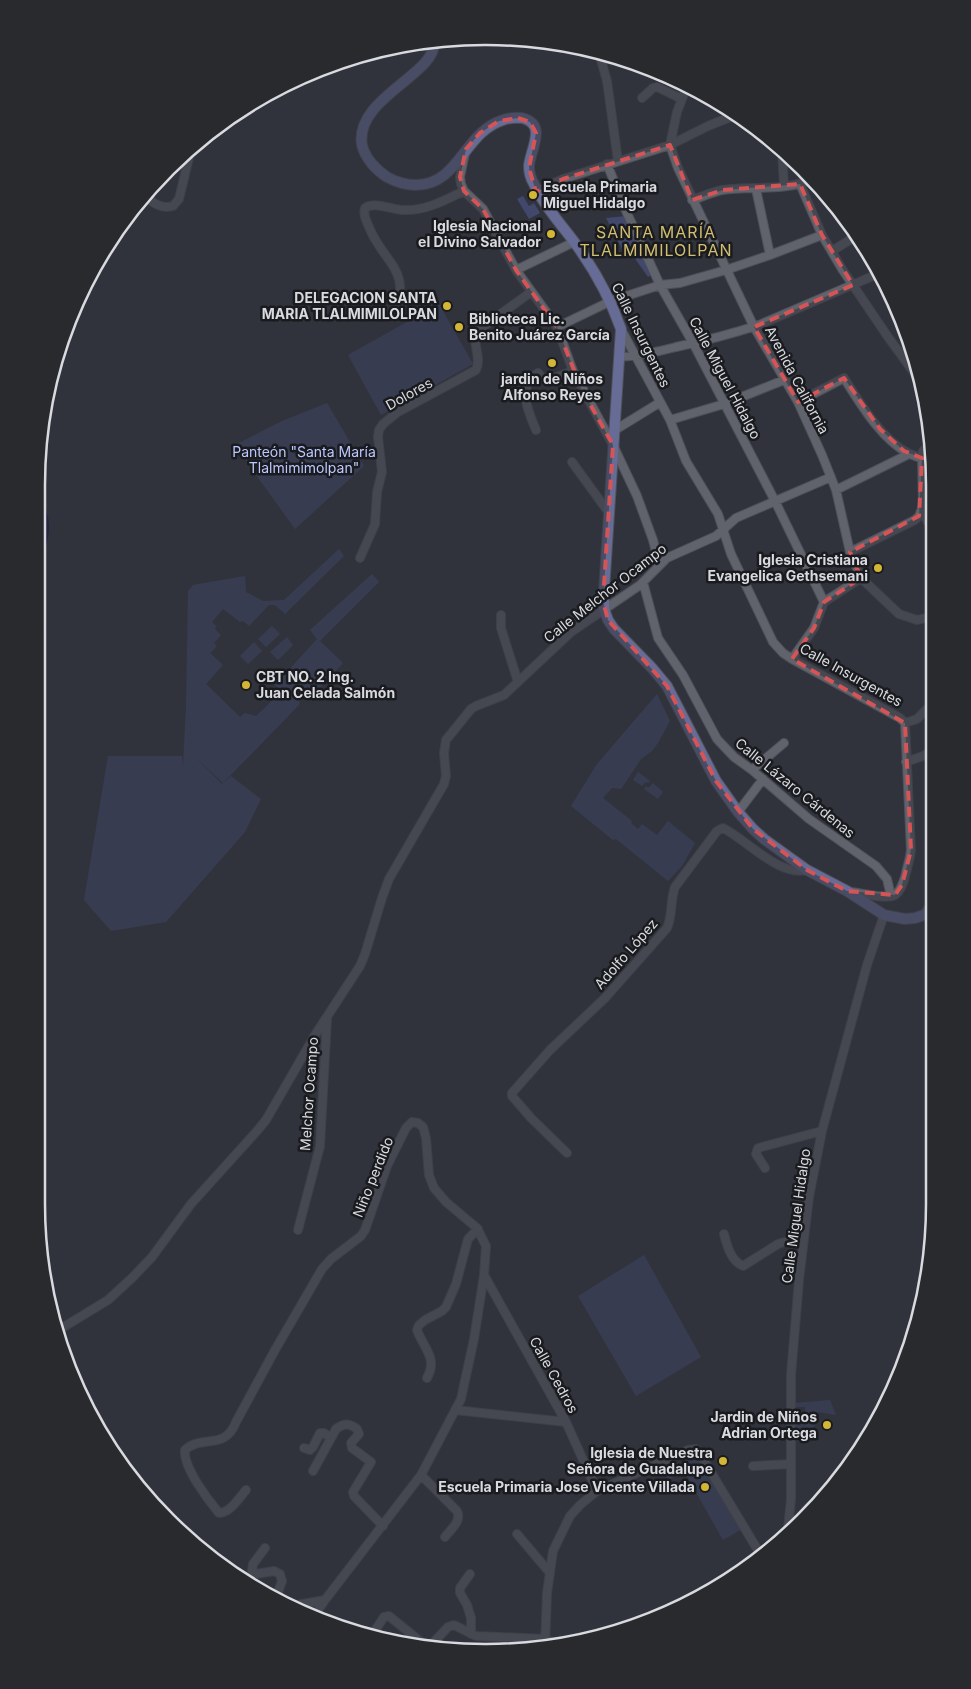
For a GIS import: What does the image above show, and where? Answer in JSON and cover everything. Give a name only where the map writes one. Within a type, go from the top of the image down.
[{"type":"main road","points":[[433,48],[432,56],[391,92],[369,116],[362,133],[364,150],[372,164],[385,175],[404,184],[423,185],[433,183],[442,178],[466,149]]},
{"type":"main road","name":"Calle Insurgentes","points":[[466,149],[480,133],[499,121],[518,118],[530,122],[534,127],[536,137],[530,155],[529,168],[532,182],[591,267],[611,301],[621,329]]},
{"type":"main road","points":[[621,329],[604,609],[614,629],[667,686],[704,762],[716,781],[738,812],[764,839],[808,870],[847,891],[884,915],[905,919],[926,914]]},
{"type":"street","points":[[601,60],[607,81],[618,161]]},
{"type":"street","points":[[642,98],[653,88],[657,87],[682,99]]},
{"type":"street","points":[[670,145],[685,92]]},
{"type":"street","points":[[537,191],[563,179],[670,145],[728,118]]},
{"type":"street","name":"Avenida California","points":[[670,145],[692,200],[726,270],[754,327],[798,402],[831,476],[850,552],[860,578],[899,614],[917,620],[926,618]]},
{"type":"street","points":[[466,149],[460,177],[464,191],[483,209],[516,270],[557,327],[573,371],[613,445],[640,504],[659,564]]},
{"type":"street","points":[[150,199],[155,204],[167,208],[174,206],[179,199],[188,160]]},
{"type":"street","points":[[783,160],[784,186]]},
{"type":"street","name":"Calle Miguel Hidalgo","points":[[608,164],[627,213],[660,285],[775,501],[824,602]]},
{"type":"street","points":[[692,200],[723,190],[756,189],[805,182]]},
{"type":"street","points":[[800,184],[822,235],[853,285],[910,367]]},
{"type":"street","points":[[756,189],[770,255]]},
{"type":"street","points":[[393,315],[400,296],[398,273],[372,235],[365,218],[365,208],[373,205],[413,210],[438,204],[464,191]]},
{"type":"street","points":[[557,327],[611,301],[660,285],[680,283],[726,270],[822,235]]},
{"type":"street","points":[[832,251],[851,239]]},
{"type":"street","points":[[516,270],[574,242]]},
{"type":"street","points":[[619,357],[635,357],[693,344],[754,327],[873,276]]},
{"type":"street","name":"Dolores","points":[[360,558],[375,524],[377,492],[382,472],[379,430],[383,424],[398,412],[476,370],[478,362],[474,340],[476,332],[531,292]]},
{"type":"street","name":"Calle Insurgentes","points":[[621,329],[670,420],[686,460],[718,514],[731,554],[771,637],[783,653],[792,659],[900,718],[905,723],[910,858],[902,885],[899,891],[891,896]]},
{"type":"street","points":[[536,430],[527,403],[527,382],[538,373],[545,381],[573,371]]},
{"type":"street","points":[[798,402],[844,378],[872,420],[898,446],[909,454],[925,459]]},
{"type":"street","points":[[670,420],[724,404],[784,380]]},
{"type":"street","points":[[615,430],[660,403]]},
{"type":"street","points":[[924,451],[922,458],[922,510],[926,518]]},
{"type":"street","points":[[836,490],[909,454]]},
{"type":"street","points":[[572,462],[609,513]]},
{"type":"street","name":"Calle Melchor Ocampo","points":[[63,1327],[108,1300],[133,1278],[191,1204],[266,1120],[366,954],[382,898],[390,879],[444,784],[446,776],[444,753],[446,740],[471,709],[504,694],[571,632],[644,582],[659,564],[674,554],[716,536],[736,518],[831,476]]},
{"type":"street","points":[[850,552],[915,520],[922,510]]},
{"type":"street","points":[[792,659],[814,628],[824,602],[860,578]]},
{"type":"street","name":"Calle Lázaro Cárdenas","points":[[644,582],[658,638],[683,675],[717,739],[734,757],[815,823],[876,866],[887,879],[891,896]]},
{"type":"street","points":[[501,615],[501,628],[518,682]]},
{"type":"street","points":[[905,723],[917,719],[926,710]]},
{"type":"street","points":[[752,770],[784,743]]},
{"type":"street","points":[[906,762],[926,754]]},
{"type":"street","points":[[738,812],[763,780]]},
{"type":"street","name":"Adolfo López","points":[[567,1153],[522,1109],[512,1096],[512,1093],[550,1050],[605,998],[667,928],[671,918],[672,896],[675,887],[717,831],[723,828],[728,830],[751,847],[781,865],[798,871],[808,870]]},
{"type":"street","points":[[847,891],[882,897],[891,896]]},
{"type":"street","points":[[923,916],[926,912]]},
{"type":"street","name":"Calle Miguel Hidalgo","points":[[788,1523],[791,1464],[791,1375],[804,1236],[815,1162],[865,973],[884,915]]},
{"type":"street","name":"Melchor Ocampo","points":[[298,1230],[320,1146],[327,1017]]},
{"type":"street","name":"Niño perdido","points":[[246,1490],[228,1510],[224,1513],[219,1513],[194,1476],[185,1457],[185,1450],[192,1445],[228,1436],[232,1432],[275,1350],[322,1269],[331,1259],[361,1236],[365,1230],[387,1166],[409,1124],[415,1122],[423,1127],[427,1145],[429,1175],[434,1188],[446,1202],[478,1229],[486,1246],[484,1275]]},
{"type":"street","points":[[764,1168],[756,1154],[758,1148],[822,1131]]},
{"type":"street","points":[[428,1378],[432,1368],[432,1361],[417,1330],[419,1324],[446,1307],[456,1284],[468,1238],[478,1229]]},
{"type":"street","points":[[724,1234],[729,1252],[738,1264],[743,1266],[778,1244],[804,1236]]},
{"type":"street","points":[[318,1610],[421,1475],[461,1399],[474,1340],[484,1275]]},
{"type":"street","name":"Calle Cedros","points":[[484,1275],[566,1422],[597,1491]]},
{"type":"street","points":[[455,1410],[566,1422]]},
{"type":"street","points":[[313,1471],[336,1429],[348,1424],[358,1431],[359,1434],[351,1443],[352,1448],[371,1462],[353,1492],[354,1496],[383,1526]]},
{"type":"street","points":[[304,1448],[310,1450],[320,1434],[324,1433],[331,1438]]},
{"type":"street","points":[[546,1640],[547,1593],[553,1551],[570,1516],[597,1491],[693,1448],[700,1454],[758,1550]]},
{"type":"street","points":[[753,1466],[791,1464]]},
{"type":"street","points":[[421,1475],[459,1515],[457,1522],[445,1536]]},
{"type":"street","points":[[517,1534],[550,1573]]},
{"type":"street","points":[[265,1548],[253,1564],[252,1571],[256,1574],[274,1571],[280,1574],[282,1581],[278,1592]]},
{"type":"street","points":[[470,1574],[460,1588],[460,1593],[467,1605],[471,1618],[471,1634]]},
{"type":"street","points":[[303,1604],[325,1600]]},
{"type":"street","points":[[375,1630],[384,1617],[389,1616],[417,1638]]},
{"type":"street","points":[[435,1641],[448,1627],[454,1625],[476,1636],[530,1641]]},
{"type":"highlighted area","points":[[518,118],[530,122],[536,133],[529,168],[536,192],[563,179],[670,145],[692,200],[723,190],[800,184],[822,235],[853,285],[754,327],[798,402],[844,378],[880,429],[904,451],[922,458],[919,516],[850,552],[861,578],[824,602],[814,628],[792,659],[905,723],[911,850],[902,885],[895,895],[847,891],[807,870],[753,829],[716,781],[667,686],[608,620],[603,601],[613,445],[581,388],[557,327],[516,270],[483,209],[464,191],[460,177],[466,149],[480,133],[499,121]]},
{"type":"green space","points":[[523,196],[529,206],[534,203],[540,213],[529,219],[517,199]]},
{"type":"green space","points":[[626,216],[651,275],[648,277],[631,253],[626,255],[624,253],[606,218]]},
{"type":"green space","points":[[439,304],[473,364],[381,415],[348,355]]},
{"type":"green space","name":"Panteón \"Santa María Tlalmimimolpan\"","points":[[327,403],[364,466],[295,529],[244,458],[237,444],[282,421]]},
{"type":"green space","points":[[339,549],[344,556],[285,614],[275,605],[269,605],[249,626],[243,621],[240,622],[223,609],[212,622],[216,626],[215,629],[221,635],[214,643],[217,646],[210,653],[223,665],[206,684],[240,717],[245,713],[256,716],[281,692],[275,685],[317,639],[310,630],[372,574],[379,582],[320,641],[343,663],[320,688],[301,691],[299,705],[223,783],[195,757],[222,784],[231,776],[261,799],[245,832],[166,922],[111,931],[84,900],[108,756],[182,756],[183,766],[188,591],[193,585],[245,576],[246,592],[263,601],[284,600]]},
{"type":"green space","points":[[272,626],[280,634],[266,647],[258,639]]},
{"type":"green space","points":[[287,637],[293,645],[278,660],[270,652]]},
{"type":"green space","points":[[254,642],[262,651],[248,664],[240,656]]},
{"type":"green space","points":[[657,694],[670,721],[658,743],[652,751],[641,759],[621,789],[612,788],[603,798],[632,821],[631,823],[638,829],[642,824],[657,835],[668,821],[695,843],[682,866],[668,881],[571,806],[597,764]]},
{"type":"green space","points":[[638,772],[650,781],[642,786],[633,780]]},
{"type":"green space","points":[[653,783],[663,792],[658,799],[644,789]]},
{"type":"green space","points":[[644,1255],[701,1357],[636,1396],[578,1296]]},
{"type":"green space","points":[[830,1400],[836,1415],[818,1412],[814,1428],[808,1428],[803,1442],[793,1441],[794,1419],[805,1419],[805,1407],[794,1407],[794,1403]]},
{"type":"green space","points":[[692,1452],[697,1456],[742,1529],[723,1540],[685,1473],[691,1470],[681,1457]]},
{"type":"green space","points":[[675,1460],[683,1470],[669,1480],[661,1467]]},
{"type":"place","name":"Escuela Primaria Miguel Hidalgo","points":[[533,195]]},
{"type":"place","name":"Iglesia Nacional el Divino Salvador","points":[[551,234]]},
{"type":"place","name":"DELEGACION SANTA MARIA TLALMIMILOLPAN","points":[[447,306]]},
{"type":"place","name":"Biblioteca Lic. Benito Juárez García","points":[[459,327]]},
{"type":"place","name":"jardin de Niños Alfonso Reyes","points":[[552,363]]},
{"type":"place","name":"Iglesia Cristiana Evangelica Gethsemani","points":[[878,568]]},
{"type":"place","name":"CBT NO. 2 Ing. Juan Celada Salmón","points":[[246,685]]},
{"type":"place","name":"Jardin de Niños Adrian Ortega","points":[[827,1425]]},
{"type":"place","name":"Iglesia de Nuestra Señora de Guadalupe","points":[[723,1461]]},
{"type":"place","name":"Escuela Primaria Jose Vicente Villada","points":[[705,1487]]},
{"type":"district","name":"SANTA MARÍA TLALMIMILOLPAN","points":[[656,241]]}]
